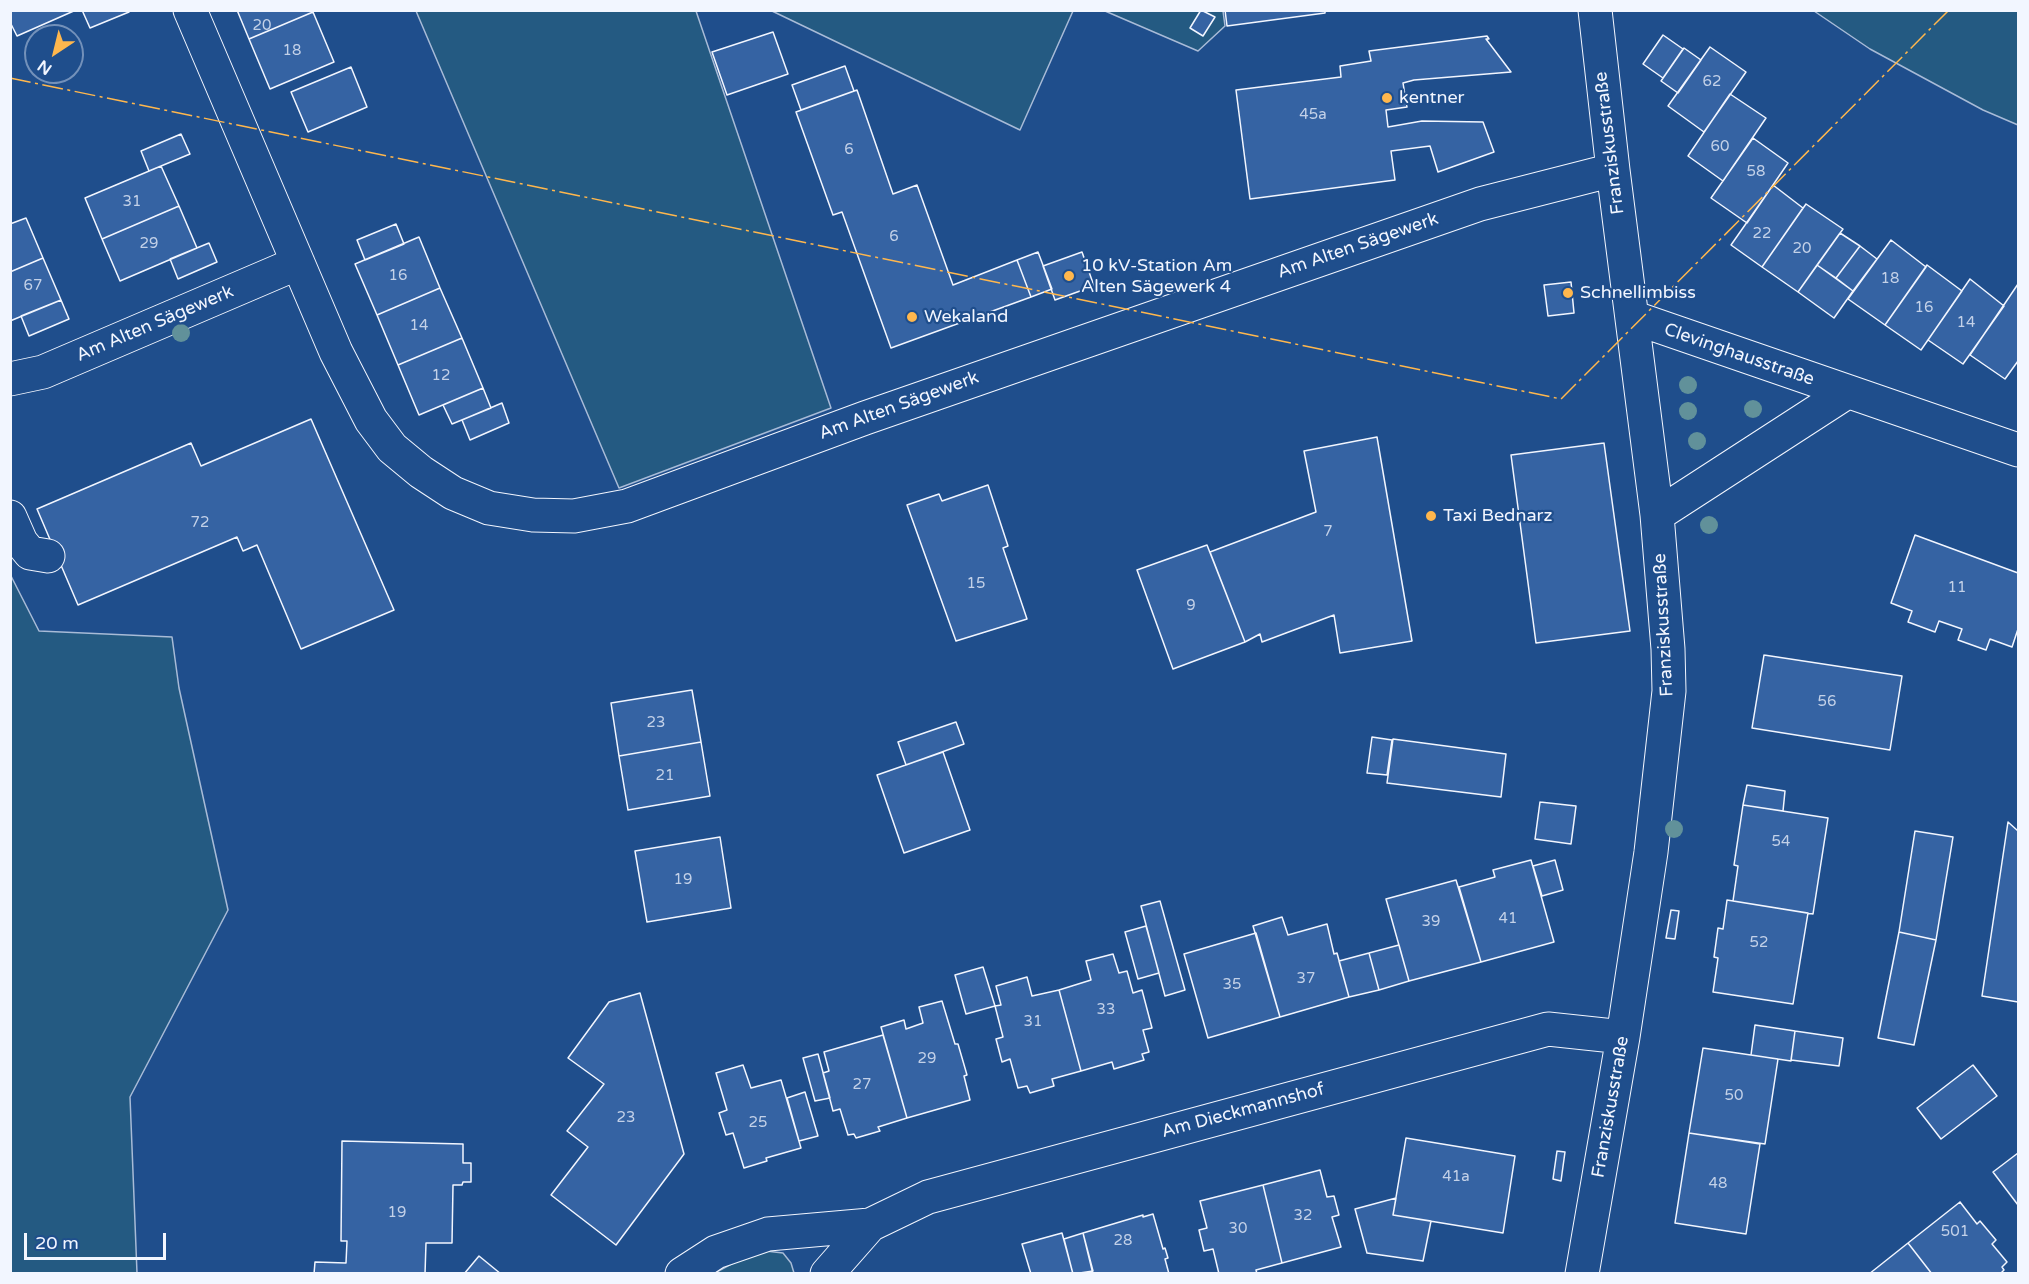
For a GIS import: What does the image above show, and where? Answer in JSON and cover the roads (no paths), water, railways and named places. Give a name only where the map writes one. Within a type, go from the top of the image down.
[{"type":"street","name":"Am Alten Sägewerk","points":[[190,10],[341,362],[371,420],[392,448],[421,472],[453,493],[489,508],[532,515],[574,516],[627,506],[865,418],[1480,204],[1613,170]]},
{"type":"street","name":"Franziskusstraße","points":[[1582,1274],[1623,1037],[1651,852],[1669,692],[1668,649],[1657,515],[1595,10]]},
{"type":"street","name":"Am Alten Sägewerk","points":[[10,379],[43,372],[298,264]]},
{"type":"street","name":"Clevinghausstraße","points":[[1632,317],[2019,450]]},
{"type":"street","name":"Clevinghausstraße","points":[[1657,515],[1847,392]]},
{"type":"street","points":[[10,517],[21,542],[30,553],[48,556]]},
{"type":"street","name":"Am Dieckmannshof","points":[[682,1274],[716,1252],[768,1234],[870,1225],[928,1197],[1548,1029],[1623,1037]]},
{"type":"street","name":"Am Dieckmannshof","points":[[827,1274],[870,1225]]},
{"type":"place","name":"kentner","points":[[1387,98]]},
{"type":"place","name":"10 kV-Station Am Alten Sägewerk 4","points":[[1069,276]]},
{"type":"place","name":"Schnellimbiss","points":[[1568,293]]},
{"type":"place","name":"Wekaland","points":[[912,317]]},
{"type":"place","name":"Taxi Bednarz","points":[[1431,516]]}]
